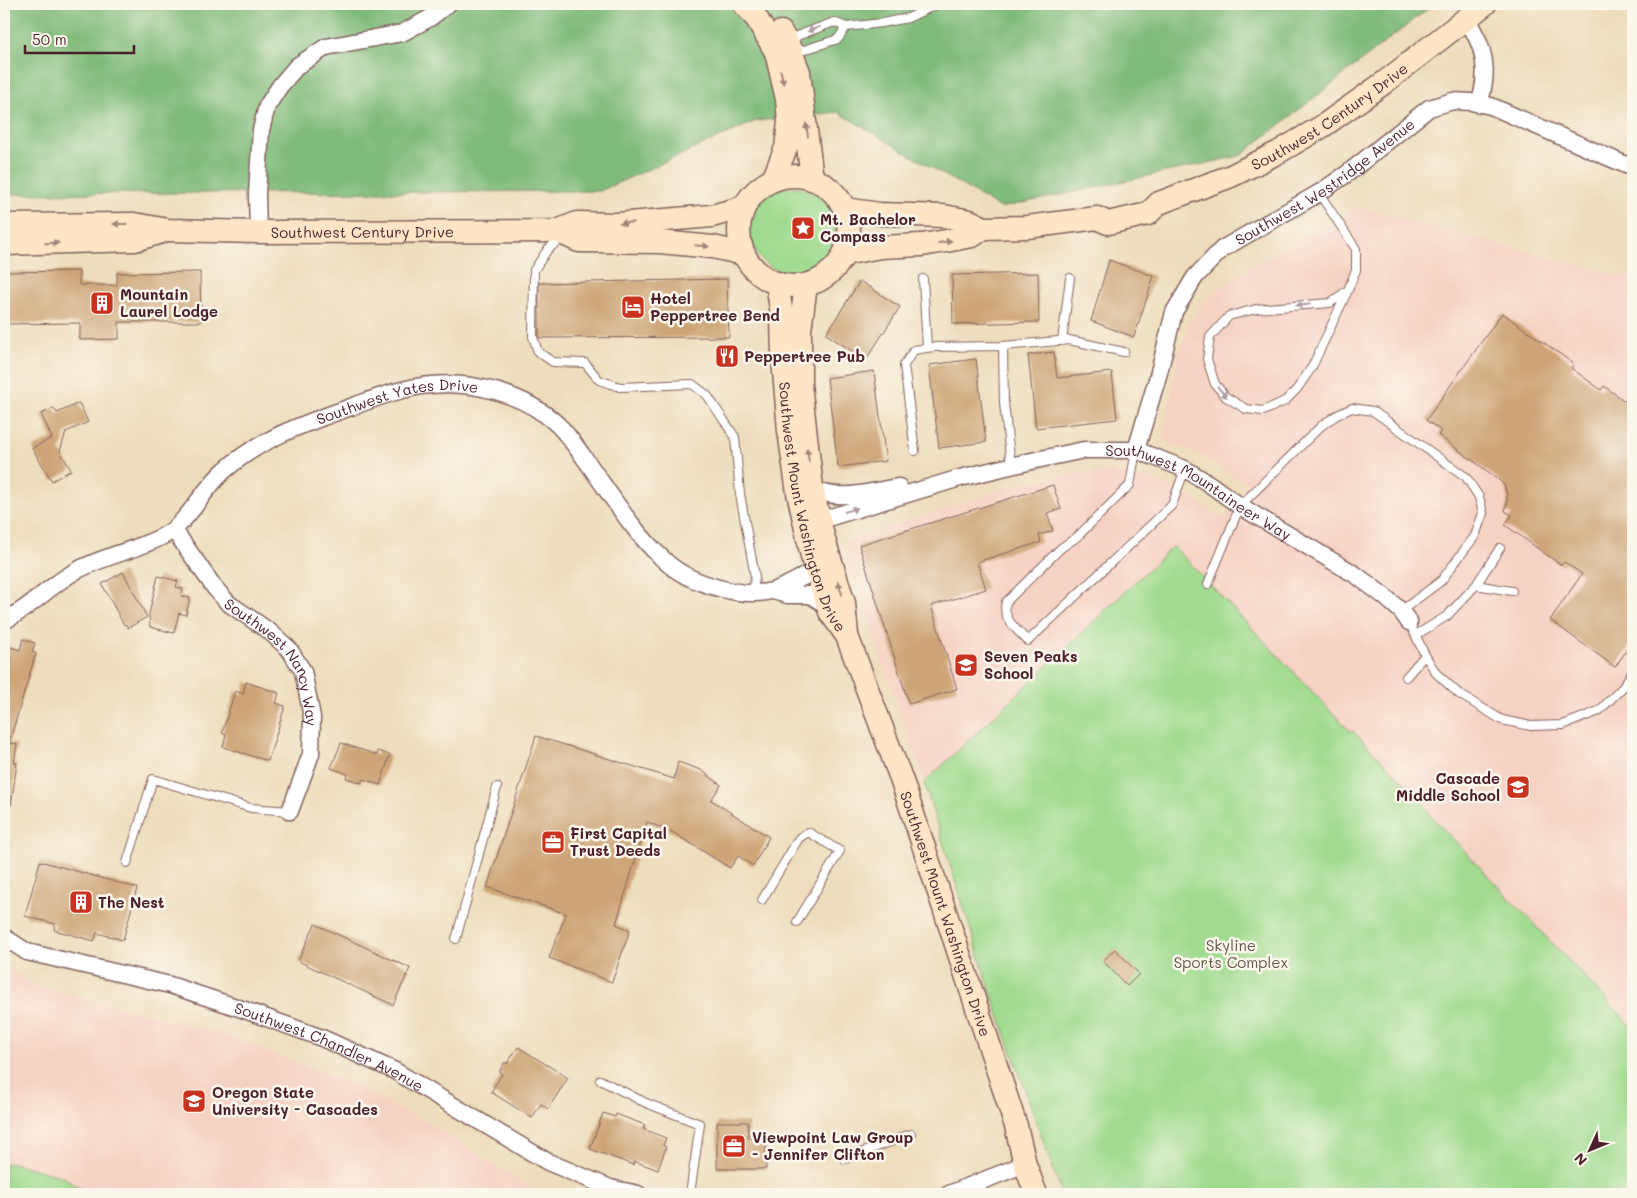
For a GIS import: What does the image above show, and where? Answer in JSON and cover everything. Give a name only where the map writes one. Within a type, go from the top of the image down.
[{"type":"main road","points":[[744,4],[757,19],[776,52],[787,99],[789,122],[786,148],[773,180]]},
{"type":"main road","points":[[760,4],[774,20],[790,49],[799,72],[812,179]]},
{"type":"main road","name":"Southwest Century Drive","points":[[845,209],[880,214],[944,216],[970,221],[984,228],[1026,227],[1097,218],[1103,210],[1143,202],[1159,203],[1231,176],[1277,153],[1323,126],[1385,82],[1485,4]]},
{"type":"main road","points":[[786,176],[812,179],[826,186],[845,209],[849,224],[849,239],[844,254],[835,268],[822,278],[806,285],[791,286],[777,283],[764,277],[752,267],[744,254],[739,239],[739,222],[744,207],[751,195],[761,186],[773,180],[786,176]]},
{"type":"main road","name":"Southwest Century Drive","points":[[561,233],[577,223],[617,224],[712,216],[744,207]]},
{"type":"main road","name":"Southwest Century Drive","points":[[4,225],[134,224],[168,230],[258,232],[561,233],[580,241],[660,242],[713,247],[744,254]]},
{"type":"main road","name":"Southwest Century Drive","points":[[844,254],[880,247],[946,242],[972,236],[984,228]]},
{"type":"main road","name":"Southwest Century Drive","points":[[4,244],[135,240],[168,230]]},
{"type":"main road","name":"Southwest Mount Washington Drive","points":[[777,283],[782,315],[788,432],[812,522],[824,540],[844,603],[847,636],[914,818],[1016,1126],[1036,1194]]},
{"type":"main road","name":"Southwest Mount Washington Drive","points":[[806,285],[800,330],[800,384],[812,488],[812,522],[816,570],[830,612],[847,636]]},
{"type":"street","points":[[258,232],[257,194],[261,130],[267,106],[286,79],[297,66],[326,47],[402,33],[430,18],[448,4]]},
{"type":"street","points":[[1466,19],[1480,42],[1483,54],[1485,70],[1480,104]]},
{"type":"street","name":"Southwest Westridge Avenue","points":[[1136,450],[1158,376],[1174,312],[1196,277],[1222,249],[1319,193],[1348,173],[1429,108],[1453,101],[1491,106],[1633,168]]},
{"type":"street","name":"Southwest Yates Drive","points":[[4,621],[20,614],[72,573],[149,543],[174,530],[222,472],[249,450],[288,431],[385,395],[429,385],[462,384],[515,398],[558,424],[643,538],[664,560],[684,575],[706,585],[735,593],[753,593],[774,591],[816,570]]},
{"type":"street","name":"Southwest Mountaineer Way","points":[[812,522],[960,478],[1011,466],[1084,450],[1136,450],[1185,469],[1240,506],[1356,575],[1384,596],[1409,623]]},
{"type":"street","name":"Southwest Mountaineer Way","points":[[812,488],[820,493],[841,496],[960,478]]},
{"type":"street","name":"Southwest Nancy Way","points":[[174,530],[214,588],[228,603],[269,631],[288,649],[303,671],[312,717],[311,754],[290,811]]},
{"type":"street","name":"Southwest Yates Drive","points":[[774,591],[787,595],[810,595],[823,604],[830,612]]},
{"type":"street","name":"Southwest Chandler Avenue","points":[[4,937],[27,952],[170,985],[322,1038],[395,1071],[548,1162],[610,1188],[638,1194]]},
{"type":"street","points":[[949,1194],[1026,1164]]},
{"type":"lane","points":[[846,27],[838,39],[804,50],[790,49],[797,36],[834,22],[846,27],[908,18],[938,4]]},
{"type":"lane","points":[[1319,193],[1356,249],[1356,270],[1348,290],[1312,367],[1297,390],[1285,401],[1263,411],[1246,409],[1226,397],[1216,384],[1206,359],[1210,337],[1229,316],[1256,309],[1330,303],[1348,290]]},
{"type":"lane","points":[[561,233],[534,270],[533,337],[538,352],[553,362],[586,363],[599,380],[620,387],[692,384],[706,395],[735,437],[740,494],[755,577],[753,593]]},
{"type":"lane","points":[[923,278],[927,348]]},
{"type":"lane","points":[[1062,341],[1070,278]]},
{"type":"lane","points":[[915,451],[904,365],[914,350],[1003,346],[1069,340],[1124,352]]},
{"type":"lane","points":[[1003,346],[1004,403],[1011,466]]},
{"type":"lane","points":[[1208,584],[1240,506],[1321,426],[1352,408],[1372,412],[1466,477],[1479,497],[1482,513],[1475,536],[1409,623]]},
{"type":"lane","points":[[1136,450],[1130,485],[1077,538],[1061,548],[1006,602],[1005,607],[1011,623],[1028,641],[1172,505],[1185,469]]},
{"type":"lane","points":[[1409,623],[1447,616],[1476,585],[1500,548]]},
{"type":"lane","points":[[1476,585],[1512,591]]},
{"type":"lane","points":[[1409,623],[1436,673],[1459,694],[1502,720],[1531,726],[1563,725],[1599,711],[1622,687],[1633,672]]},
{"type":"lane","points":[[1406,677],[1425,655]]},
{"type":"lane","points":[[127,863],[153,779],[251,808],[290,811]]},
{"type":"lane","points":[[456,939],[497,787]]},
{"type":"lane","points":[[762,900],[799,838],[808,832],[840,851],[797,922]]},
{"type":"lane","points":[[600,1080],[646,1103],[700,1124],[690,1194]]},
{"type":"lane","points":[[845,1159],[911,1134]]},
{"type":"shaded area","name":"Cascade Middle School","points":[[1358,207],[1633,279],[1633,1028],[1173,546],[924,783],[843,542],[1025,482],[1080,473],[1106,471],[1152,479],[1189,495],[1223,518],[1247,485],[1198,454],[1163,440],[1179,352],[1189,323],[1203,304],[1230,280]]},
{"type":"shaded area","name":"Oregon State University - Cascades","points":[[4,966],[31,984],[216,1032],[336,1077],[434,1126],[529,1187],[546,1194],[4,1194]]},
{"type":"green space","points":[[4,4],[1434,4],[1240,156],[1000,208],[838,112],[756,121],[600,191],[4,194]]},
{"type":"green space","points":[[793,187],[809,190],[817,194],[829,206],[833,214],[836,230],[833,246],[829,254],[817,266],[809,270],[793,273],[777,270],[769,266],[757,254],[753,246],[750,230],[753,214],[757,206],[769,194],[777,190]]},
{"type":"green space","name":"Skyline Sports Complex","points":[[1173,546],[1351,732],[1353,731],[1423,802],[1431,816],[1633,1028],[1633,1194],[1062,1194],[990,990],[924,783]]},
{"type":"green space","points":[[13,1163],[63,1177],[90,1194],[4,1194],[4,1164]]},
{"type":"building","points":[[1109,260],[1154,276],[1134,337],[1091,321]]},
{"type":"building","name":"Mountain Laurel Lodge","points":[[79,271],[79,285],[117,285],[117,273],[200,272],[201,322],[119,322],[119,339],[80,340],[80,323],[4,324],[4,272]]},
{"type":"building","points":[[1038,273],[1039,322],[953,324],[952,275]]},
{"type":"building","name":"Hotel Peppertree Bend","points":[[727,279],[729,337],[539,338],[539,283]]},
{"type":"building","points":[[860,281],[900,307],[866,360],[826,334]]},
{"type":"building","points":[[1502,313],[1574,364],[1571,368],[1601,390],[1604,386],[1633,407],[1633,641],[1615,667],[1550,620],[1582,574],[1564,562],[1561,565],[1505,525],[1512,515],[1505,511],[1507,494],[1504,485],[1438,435],[1441,431],[1426,420]]},
{"type":"building","points":[[1054,352],[1057,378],[1112,372],[1117,419],[1036,428],[1028,355]]},
{"type":"building","points":[[976,359],[986,442],[939,448],[929,365]]},
{"type":"building","points":[[874,371],[886,461],[838,467],[827,378]]},
{"type":"building","points":[[79,403],[88,422],[66,432],[60,451],[71,470],[52,481],[32,448],[52,438],[41,414],[54,408],[57,413]]},
{"type":"building","points":[[1053,485],[1061,509],[1047,513],[1053,531],[1039,535],[1041,542],[977,562],[986,589],[931,606],[957,689],[909,704],[859,545]]},
{"type":"building","points":[[123,572],[147,617],[128,628],[126,624],[124,625],[102,584]]},
{"type":"building","points":[[158,576],[178,581],[176,587],[183,589],[181,596],[190,598],[186,615],[179,613],[174,633],[150,627],[149,614]]},
{"type":"building","points":[[23,639],[35,643],[32,652],[36,653],[9,743],[17,744],[14,763],[17,763],[11,805],[4,804],[4,645],[20,650]]},
{"type":"building","points":[[246,682],[279,693],[276,703],[285,706],[268,761],[223,747],[226,735],[222,733],[235,691],[243,694]]},
{"type":"building","points":[[536,736],[674,779],[678,762],[701,770],[721,785],[711,800],[769,837],[753,866],[738,856],[730,868],[674,833],[647,822],[616,924],[630,930],[612,982],[549,958],[566,914],[487,887]]},
{"type":"building","points":[[341,743],[377,755],[378,751],[390,755],[380,785],[363,779],[361,783],[346,778],[348,774],[331,768]]},
{"type":"building","name":"The Nest","points":[[40,861],[137,888],[123,940],[97,933],[94,941],[54,930],[55,924],[25,916]]},
{"type":"building","points":[[315,924],[410,968],[393,1005],[298,961]]},
{"type":"building","points":[[1115,949],[1139,974],[1127,986],[1103,961]]},
{"type":"building","points":[[518,1047],[568,1078],[548,1109],[541,1104],[532,1118],[491,1092],[502,1074],[499,1072],[505,1062],[507,1064]]},
{"type":"building","points":[[603,1113],[615,1117],[616,1114],[645,1125],[643,1129],[666,1138],[663,1146],[666,1147],[658,1170],[634,1161],[633,1165],[590,1149]]},
{"type":"building","points":[[717,1122],[748,1122],[748,1138],[766,1138],[766,1169],[717,1169]]},
{"type":"place","name":"Mt. Bachelor Compass","points":[[803,228]]},
{"type":"place","name":"Mountain Laurel Lodge","points":[[102,303]]},
{"type":"place","name":"Hotel Peppertree Bend","points":[[633,307]]},
{"type":"place","name":"Peppertree Pub","points":[[727,356]]},
{"type":"place","name":"Seven Peaks School","points":[[966,665]]},
{"type":"place","name":"Cascade Middle School","points":[[1518,787]]},
{"type":"place","name":"First Capital Trust Deeds","points":[[553,842]]},
{"type":"place","name":"The Nest","points":[[81,902]]},
{"type":"place","name":"Oregon State University - Cascades","points":[[194,1101]]},
{"type":"place","name":"Viewpoint Law Group - Jennifer Clifton","points":[[734,1146]]}]
